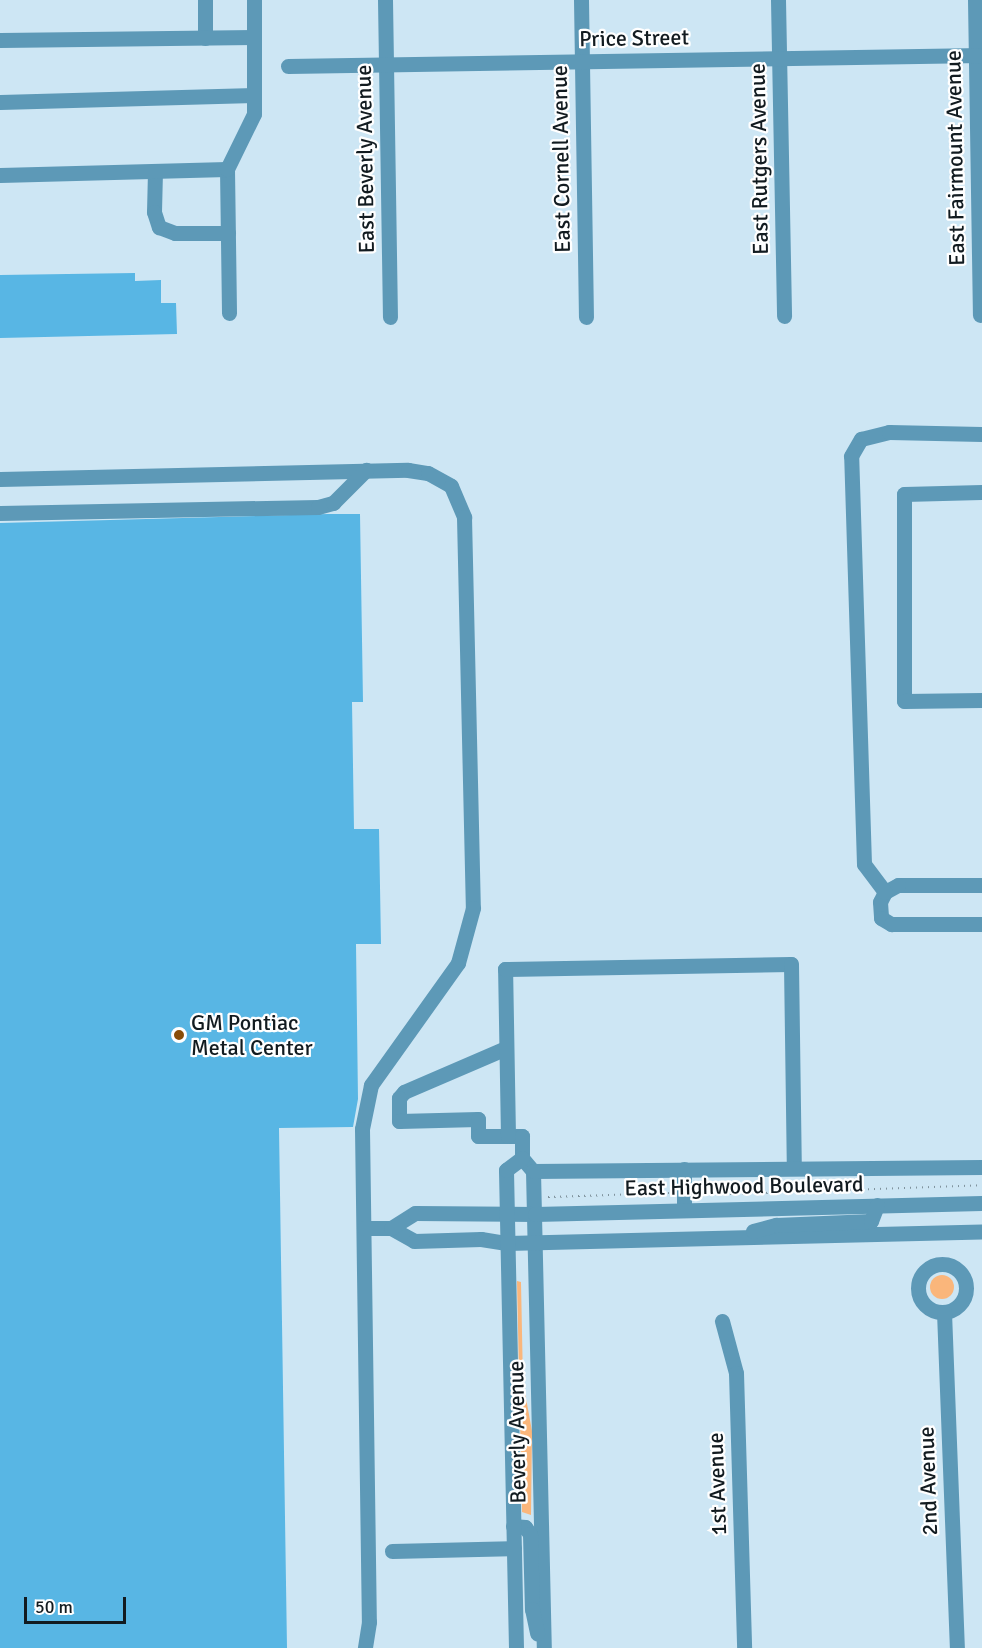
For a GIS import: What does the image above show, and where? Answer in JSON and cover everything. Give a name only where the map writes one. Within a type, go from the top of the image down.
[{"type":"street","points":[[205,0],[205,38]]},
{"type":"street","points":[[229,313],[227,169],[254,114],[254,0]]},
{"type":"street","name":"East Beverly Avenue","points":[[385,0],[390,317]]},
{"type":"street","name":"East Cornell Avenue","points":[[582,0],[586,317]]},
{"type":"street","name":"East Rutgers Avenue","points":[[778,0],[784,316]]},
{"type":"street","name":"East Fairmount Avenue","points":[[975,0],[979,55],[980,315]]},
{"type":"street","points":[[0,40],[254,37]]},
{"type":"street","name":"Price Street","points":[[288,66],[979,55]]},
{"type":"street","points":[[0,102],[254,95]]},
{"type":"street","points":[[0,175],[227,169]]},
{"type":"street","points":[[155,171],[154,212],[159,227],[175,233],[228,233]]},
{"type":"street","points":[[885,892],[864,864],[856,535],[851,518],[851,456],[861,439],[889,432],[982,434]]},
{"type":"street","points":[[0,513],[318,507],[333,503],[366,470]]},
{"type":"street","points":[[0,479],[366,470],[428,473],[451,486],[464,517],[473,908],[458,963],[371,1085],[362,1129],[369,1622],[365,1648]]},
{"type":"street","points":[[982,492],[904,494],[904,701],[982,700]]},
{"type":"street","points":[[982,885],[898,885],[885,892],[880,902],[880,918],[891,924],[982,924]]},
{"type":"street","points":[[508,1136],[505,969],[791,964],[794,1168]]},
{"type":"street","points":[[506,1048],[404,1092],[399,1098],[399,1121],[478,1119],[478,1136],[522,1136],[522,1158],[533,1171],[982,1167]]},
{"type":"street","name":"Beverly Avenue","points":[[516,1648],[506,1170],[522,1158]]},
{"type":"street","points":[[684,1169],[684,1210]]},
{"type":"street","name":"Beverly Avenue","points":[[533,1171],[542,1648]]},
{"type":"street","name":"East Highwood Boulevard","points":[[391,1228],[415,1213],[507,1215],[982,1203]]},
{"type":"street","points":[[730,1237],[776,1225],[871,1221],[878,1213],[877,1205]]},
{"type":"street","points":[[364,1228],[391,1228],[414,1241],[481,1239],[507,1243],[982,1227]]},
{"type":"street","name":"2nd Avenue","points":[[944,1312],[957,1648]]},
{"type":"street","name":"1st Avenue","points":[[722,1321],[736,1373],[744,1648]]},
{"type":"street","points":[[513,1526],[525,1527],[530,1534],[532,1609],[542,1648]]},
{"type":"street","points":[[392,1551],[514,1548]]},
{"type":"street","points":[[515,1605],[523,1648]]},
{"type":"path","points":[[546,1197],[684,1192],[713,1195],[743,1191],[982,1185]]},
{"type":"shaded area","points":[[942,1275],[951,1278],[954,1287],[951,1296],[942,1299],[933,1296],[930,1287],[933,1278]]},
{"type":"shaded area","points":[[517,1281],[521,1282],[523,1382],[532,1431],[531,1515],[522,1512]]},
{"type":"building","points":[[135,273],[135,281],[161,280],[161,303],[176,303],[177,334],[0,338],[0,275]]},
{"type":"building","name":"GM Pontiac Metal Center","points":[[360,514],[363,702],[352,702],[354,829],[379,829],[381,944],[356,944],[358,1099],[353,1127],[279,1128],[287,1648],[0,1648],[0,523]]},
{"type":"place","name":"GM Pontiac Metal Center","points":[[179,1035]]}]
